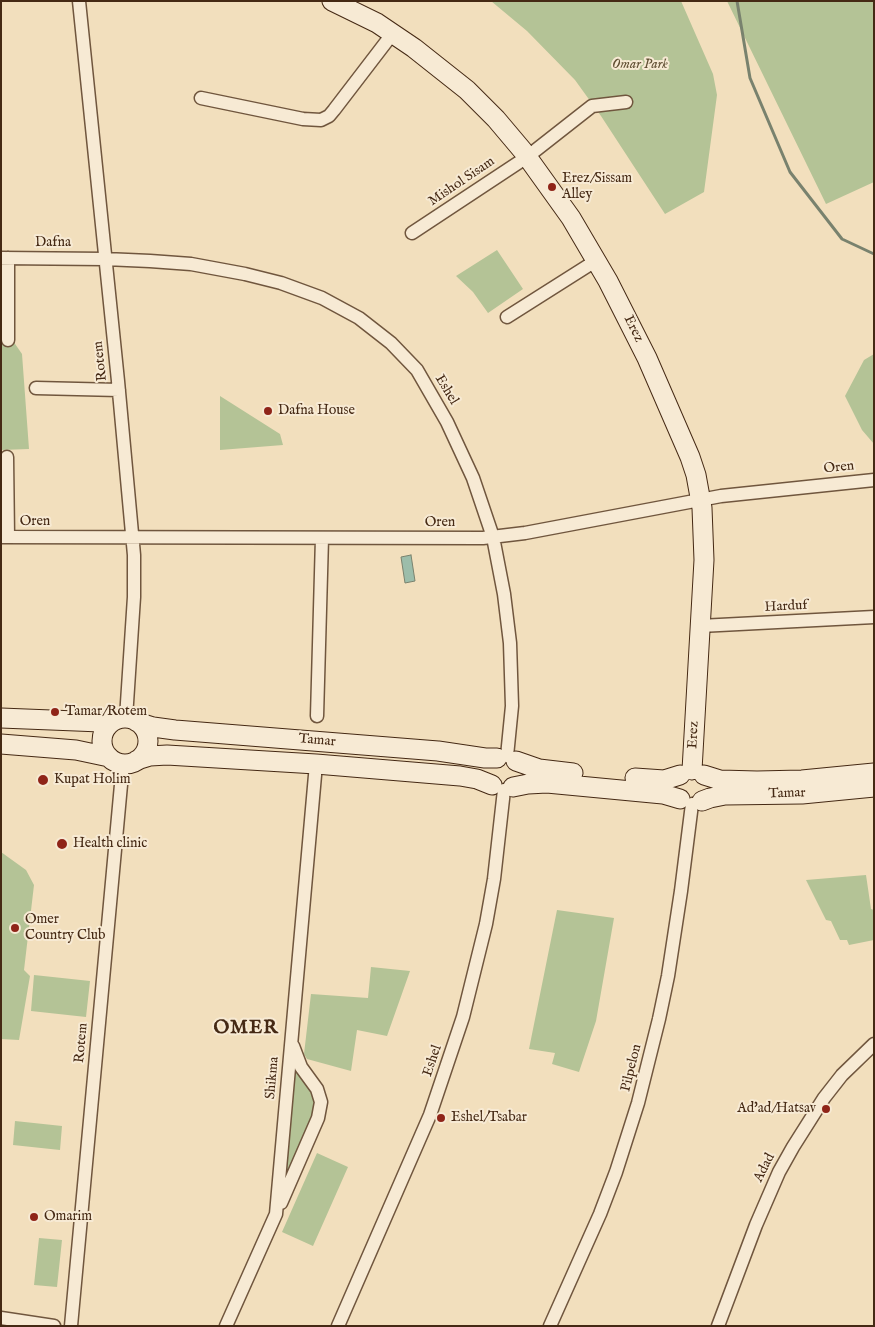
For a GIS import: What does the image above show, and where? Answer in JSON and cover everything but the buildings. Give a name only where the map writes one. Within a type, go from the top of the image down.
[{"type":"street","name":"Rotem","points":[[79,1],[132,519],[134,597],[126,720]]},
{"type":"street","name":"Erez","points":[[332,1],[359,13],[393,34],[436,65],[496,119],[527,157],[571,218],[597,260],[639,342],[693,466],[701,499],[705,542],[692,773]]},
{"type":"street","points":[[201,98],[302,119],[321,120],[329,116],[393,34]]},
{"type":"street","name":"Mishol Sisam","points":[[412,233],[527,157],[592,106],[626,102]]},
{"type":"street","name":"Dafna","points":[[5,258],[105,258]]},
{"type":"street","points":[[5,258],[8,340]]},
{"type":"street","name":"Eshel","points":[[105,258],[209,267],[281,283],[328,301],[359,318],[376,330],[405,356],[417,370],[461,450],[473,478],[493,537],[504,594],[510,651],[512,706],[506,758]]},
{"type":"street","points":[[508,317],[597,260]]},
{"type":"street","points":[[36,388],[119,390]]},
{"type":"street","points":[[5,537],[7,457]]},
{"type":"street","name":"Oren","points":[[5,537],[493,537],[525,533],[721,496],[874,480]]},
{"type":"street","points":[[317,716],[322,538]]},
{"type":"street","name":"Harduf","points":[[700,626],[874,617]]},
{"type":"street","name":"Tamar","points":[[1,718],[98,722],[126,720],[175,730],[438,751],[484,758],[506,758],[529,767],[548,771],[656,780],[668,780],[692,773],[720,780],[757,781],[823,778],[874,773]]},
{"type":"street","points":[[126,720],[144,728],[147,740],[146,749],[123,760],[104,750],[102,737],[105,728],[126,720]]},
{"type":"street","name":"Tamar","points":[[1,744],[69,750],[123,760],[168,755],[316,764],[460,776],[478,779],[503,788],[528,784],[551,784],[663,794],[691,801],[726,795],[802,794],[874,787]]},
{"type":"street","points":[[506,758],[520,770],[520,776],[503,788],[487,777],[487,770],[489,764],[506,758]]},
{"type":"street","name":"Rotem","points":[[71,1326],[123,760]]},
{"type":"street","name":"Shikma","points":[[226,1326],[276,1214],[316,764]]},
{"type":"street","points":[[692,773],[708,780],[709,790],[706,796],[691,801],[676,794],[675,787],[676,781],[692,773]]},
{"type":"street","name":"Eshel","points":[[338,1326],[426,1124],[461,1025],[476,970],[496,870],[503,788]]},
{"type":"street","name":"Pilpelon","points":[[550,1326],[600,1214],[638,1103],[668,976],[681,891],[691,801]]},
{"type":"street","points":[[276,1214],[318,1118],[321,1102],[317,1089],[298,1062],[292,1041]]},
{"type":"street","name":"Adad","points":[[718,1326],[756,1225],[779,1172],[824,1098],[842,1075],[874,1044]]},
{"type":"street","points":[[1,1318],[54,1326]]},
{"type":"green space","name":"Omar Park","points":[[491,1],[681,1],[713,74],[717,95],[704,192],[665,214],[601,116],[575,80],[527,31]]},
{"type":"green space","points":[[727,1],[874,1],[874,182],[826,204]]},
{"type":"green space","points":[[497,250],[523,289],[488,313],[473,292],[456,276]]},
{"type":"green space","points":[[11,338],[22,354],[29,449],[1,450],[1,339]]},
{"type":"green space","points":[[874,354],[874,444],[862,430],[845,396],[864,360]]},
{"type":"green space","points":[[220,396],[280,434],[283,445],[220,450]]},
{"type":"green space","name":"Omer Country Club","points":[[1,852],[26,870],[34,885],[24,970],[30,976],[19,1040],[1,1039]]},
{"type":"green space","points":[[866,875],[871,909],[874,910],[874,940],[849,945],[847,940],[840,940],[831,921],[826,920],[806,880]]},
{"type":"green space","points":[[557,910],[614,918],[596,1021],[579,1072],[552,1064],[555,1053],[529,1049]]},
{"type":"green space","points":[[371,967],[410,971],[387,1036],[357,1030],[351,1071],[307,1059],[304,1054],[311,994],[368,998]]},
{"type":"green space","points":[[34,975],[90,981],[86,1017],[31,1011]]},
{"type":"green space","points":[[296,1065],[311,1088],[315,1100],[315,1114],[283,1187]]},
{"type":"green space","points":[[15,1121],[62,1126],[60,1150],[13,1145]]},
{"type":"green space","points":[[317,1153],[348,1167],[313,1246],[282,1232]]},
{"type":"green space","points":[[39,1238],[62,1240],[57,1287],[34,1285]]},
{"type":"shaded area","points":[[411,555],[415,581],[405,583],[401,557]]},
{"type":"waterway","points":[[737,1],[750,78],[790,172],[842,239],[874,254]]},
{"type":"place","name":"Erez/Sissam Alley","points":[[552,187]]},
{"type":"place","name":"Dafna House","points":[[268,411]]},
{"type":"place","name":"Tamar/Rotem","points":[[55,712]]},
{"type":"place","name":"Kupat Holim","points":[[43,780]]},
{"type":"place","name":"Health clinic","points":[[62,844]]},
{"type":"place","name":"Omer Country Club","points":[[15,928]]},
{"type":"place","name":"Ad'ad/Hatsav","points":[[826,1109]]},
{"type":"place","name":"Eshel/Tsabar","points":[[441,1118]]},
{"type":"place","name":"Omarim","points":[[34,1217]]},
{"type":"district","name":"OMER","points":[[246,1029]]}]
